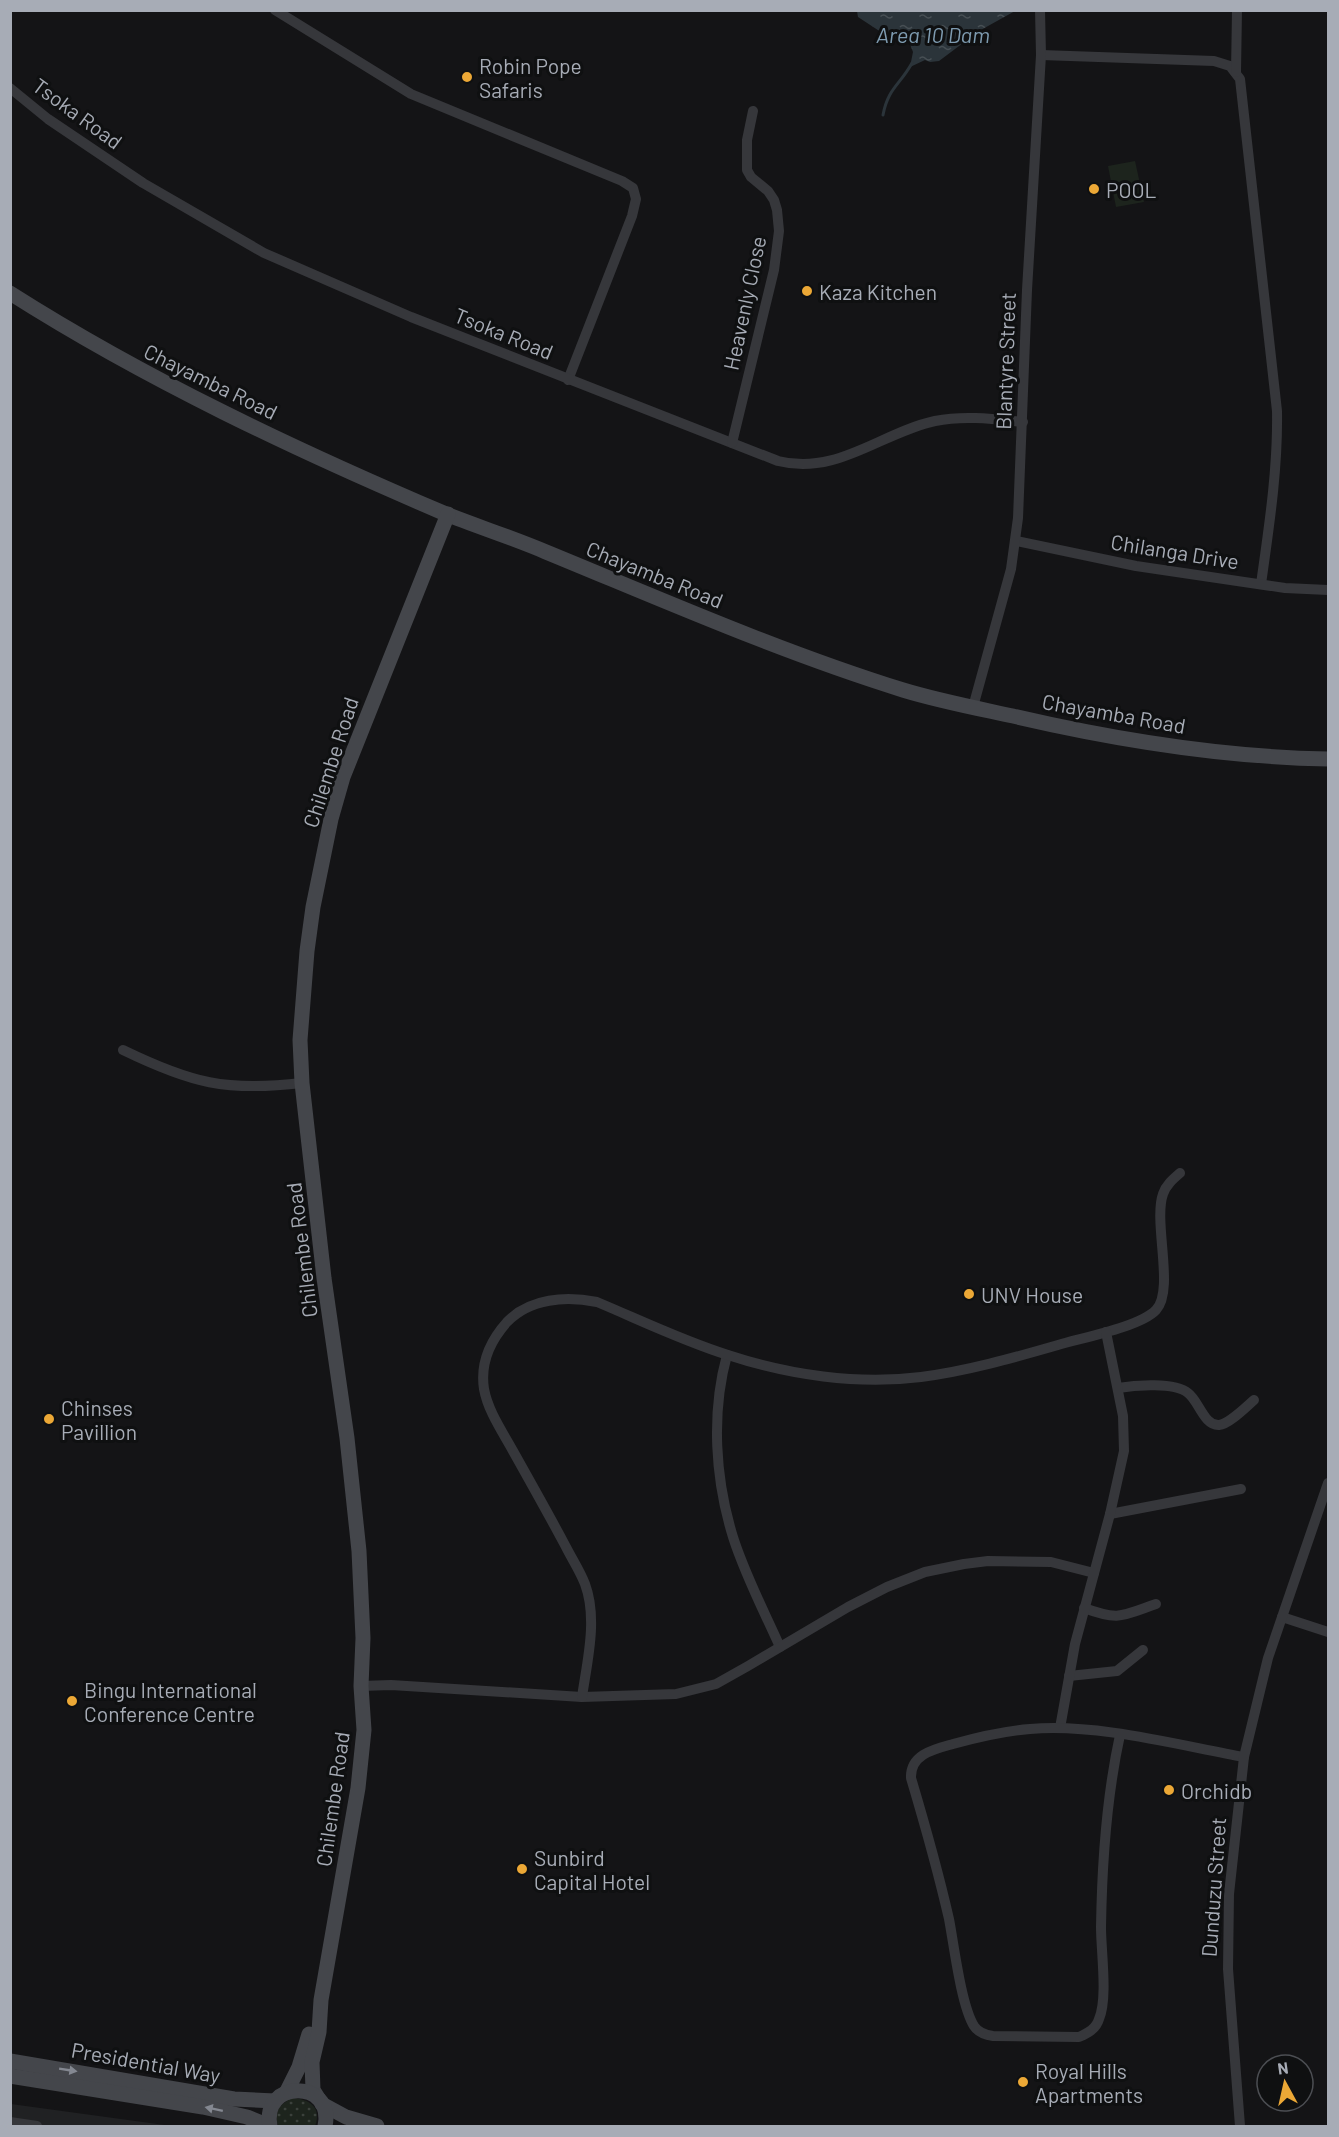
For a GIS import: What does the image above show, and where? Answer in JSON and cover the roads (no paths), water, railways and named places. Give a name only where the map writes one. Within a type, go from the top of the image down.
[{"type":"main road","name":"Chayamba Road","points":[[10,293],[72,332],[196,398],[334,464],[448,514],[854,674],[922,696],[1077,731],[1250,754],[1329,759]]},
{"type":"main road","name":"Chilembe Road","points":[[321,2000],[360,1771],[364,1730],[359,1551],[302,1083],[300,1040],[307,951],[319,874],[343,777],[448,514]]},
{"type":"main road","points":[[270,2127],[270,2114],[299,2067],[321,2000]]},
{"type":"main road","points":[[321,2000],[319,2032],[311,2077],[313,2090],[327,2117],[325,2127]]},
{"type":"main road","name":"Presidential Way","points":[[10,2061],[234,2099],[281,2097],[293,2091],[306,2091],[320,2101]]},
{"type":"main road","name":"Presidential Way","points":[[10,2076],[203,2107],[247,2116],[270,2127]]},
{"type":"main road","points":[[320,2101],[346,2117],[377,2127]]},
{"type":"street","points":[[275,10],[411,94],[622,181],[633,188],[636,199],[632,216],[568,380]]},
{"type":"street","name":"Blantyre Street","points":[[973,707],[1011,569],[1016,541],[1027,290],[1041,55],[1040,10]]},
{"type":"street","points":[[1237,10],[1236,72],[1242,87],[1277,411],[1274,484],[1262,584]]},
{"type":"street","points":[[1041,55],[1202,59],[1222,63],[1236,72]]},
{"type":"street","name":"Tsoka Road","points":[[10,88],[48,119],[143,183],[264,253],[401,313],[778,461],[805,466],[836,459],[935,421],[969,418],[1023,422]]},
{"type":"street","name":"Heavenly Close","points":[[732,443],[774,270],[779,231],[774,200],[747,170],[747,140],[753,111]]},
{"type":"street","name":"Chilanga Drive","points":[[1016,541],[1136,566],[1262,584],[1329,590]]},
{"type":"street","points":[[123,1050],[185,1077],[213,1084],[274,1086],[302,1083]]},
{"type":"street","points":[[582,1697],[591,1625],[585,1585],[488,1401],[484,1387],[487,1354],[496,1336],[509,1321],[520,1312],[542,1302],[566,1298],[597,1302],[727,1355],[805,1375],[842,1378],[919,1377],[959,1371],[1106,1332],[1149,1316],[1158,1309],[1162,1301],[1162,1196],[1180,1173]]},
{"type":"street","points":[[1060,1728],[1084,1608],[1122,1463],[1123,1416],[1106,1332]]},
{"type":"street","points":[[727,1355],[720,1382],[716,1417],[721,1487],[733,1536],[780,1647]]},
{"type":"street","points":[[1118,1388],[1138,1385],[1182,1389],[1190,1394],[1210,1423],[1217,1426],[1225,1424],[1254,1400]]},
{"type":"street","name":"Dunduzu Street","points":[[1240,2127],[1227,1969],[1229,1894],[1244,1756],[1268,1658],[1329,1483]]},
{"type":"street","points":[[1110,1514],[1241,1490]]},
{"type":"street","points":[[361,1686],[391,1685],[582,1697],[657,1696],[697,1690],[731,1676],[867,1597],[934,1569],[999,1561],[1051,1563],[1094,1573]]},
{"type":"street","points":[[1084,1608],[1113,1617],[1156,1604]]},
{"type":"street","points":[[1282,1617],[1329,1632]]},
{"type":"street","points":[[1069,1676],[1117,1671],[1143,1650]]},
{"type":"street","points":[[1120,1735],[1113,1763],[1104,1838],[1101,1939],[1103,1996],[1099,2020],[1091,2031],[1079,2037],[987,2035],[975,2027],[966,2004],[938,1871],[911,1778],[915,1761],[927,1752],[979,1736],[1030,1729],[1060,1728],[1120,1735],[1244,1756]]},
{"type":"street","points":[[10,2122],[38,2127]]},
{"type":"water","name":"Area 10 Dam","points":[[857,10],[1015,11],[979,31],[939,61],[925,60],[910,67],[913,52],[910,44],[887,36],[858,17]]},
{"type":"waterway","points":[[883,115],[891,92],[912,63]]},
{"type":"place","name":"Robin Pope Safaris","points":[[467,77]]},
{"type":"place","name":"POOL","points":[[1094,189]]},
{"type":"place","name":"Kaza Kitchen","points":[[807,291]]},
{"type":"place","name":"UNV House","points":[[969,1294]]},
{"type":"place","name":"Chinses Pavillion","points":[[49,1419]]},
{"type":"place","name":"Bingu International Conference Centre","points":[[72,1701]]},
{"type":"place","name":"Orchidb","points":[[1169,1790]]},
{"type":"place","name":"Sunbird Capital Hotel","points":[[522,1869]]},
{"type":"place","name":"Royal Hills Apartments","points":[[1023,2082]]}]
